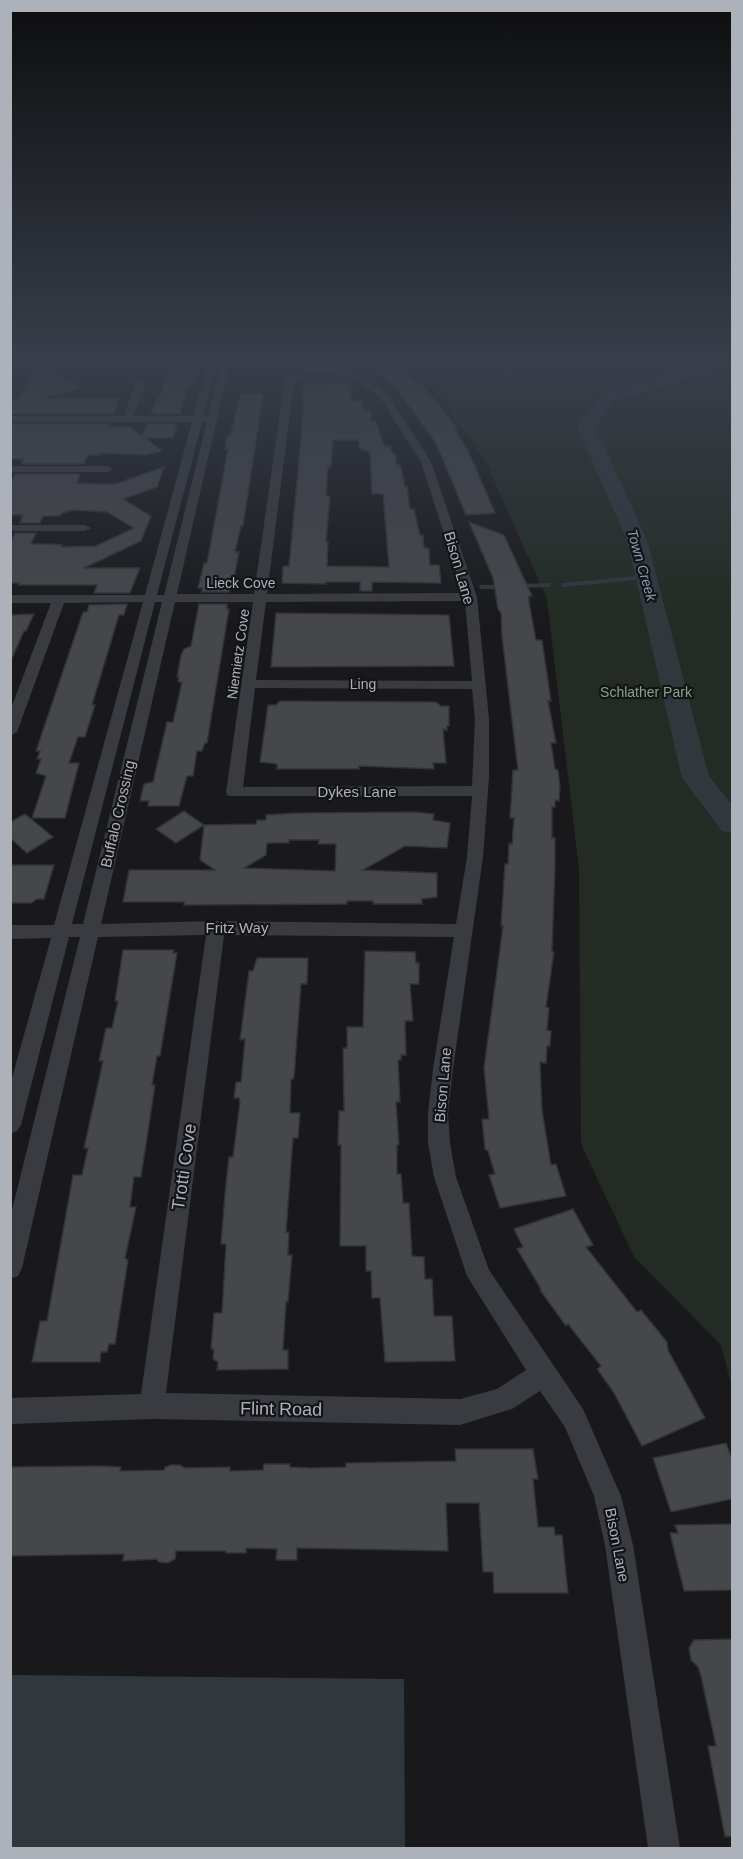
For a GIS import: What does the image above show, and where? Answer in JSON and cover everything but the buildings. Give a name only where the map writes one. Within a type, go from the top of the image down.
[{"type":"street","name":"Buffalo Crossing","points":[[10,1125],[150,599],[196,448]]},
{"type":"street","name":"Buffalo Crossing","points":[[10,1268],[169,599],[199,448]]},
{"type":"street","name":"Niemietz Cove","points":[[234,792],[281,448]]},
{"type":"street","name":"Bison Lane","points":[[417,448],[426,462],[471,597],[477,684],[482,718],[475,856],[438,1113],[439,1143],[445,1177],[479,1275],[574,1418],[608,1496],[619,1545],[664,1848]]},
{"type":"street","points":[[10,469],[108,469]]},
{"type":"street","points":[[10,528],[85,528]]},
{"type":"street","name":"Lieck Cove","points":[[10,599],[471,597]]},
{"type":"street","points":[[10,732],[59,599]]},
{"type":"street","name":"Ling","points":[[249,684],[477,684]]},
{"type":"street","points":[[10,685],[28,685]]},
{"type":"street","name":"Dykes Lane","points":[[234,792],[480,791]]},
{"type":"street","name":"Fritz Way","points":[[10,932],[216,928],[463,932]]},
{"type":"street","name":"Trotti Cove","points":[[152,1407],[216,928]]},
{"type":"street","name":"Flint Road","points":[[10,1411],[152,1407],[460,1412],[503,1400],[543,1374]]},
{"type":"green space","name":"Schlather Park","points":[[476,448],[732,448],[732,1388],[721,1345],[634,1257],[581,1144],[579,869],[547,599],[485,460]]},
{"type":"shaded area","points":[[11,1675],[404,1679],[405,1848],[11,1848]]},
{"type":"waterway","name":"Town Creek","points":[[595,448],[637,540],[696,778],[732,824]]},
{"type":"waterway","points":[[563,585],[646,577]]},
{"type":"waterway","points":[[521,586],[549,585]]},
{"type":"waterway","points":[[481,587],[500,587]]}]
